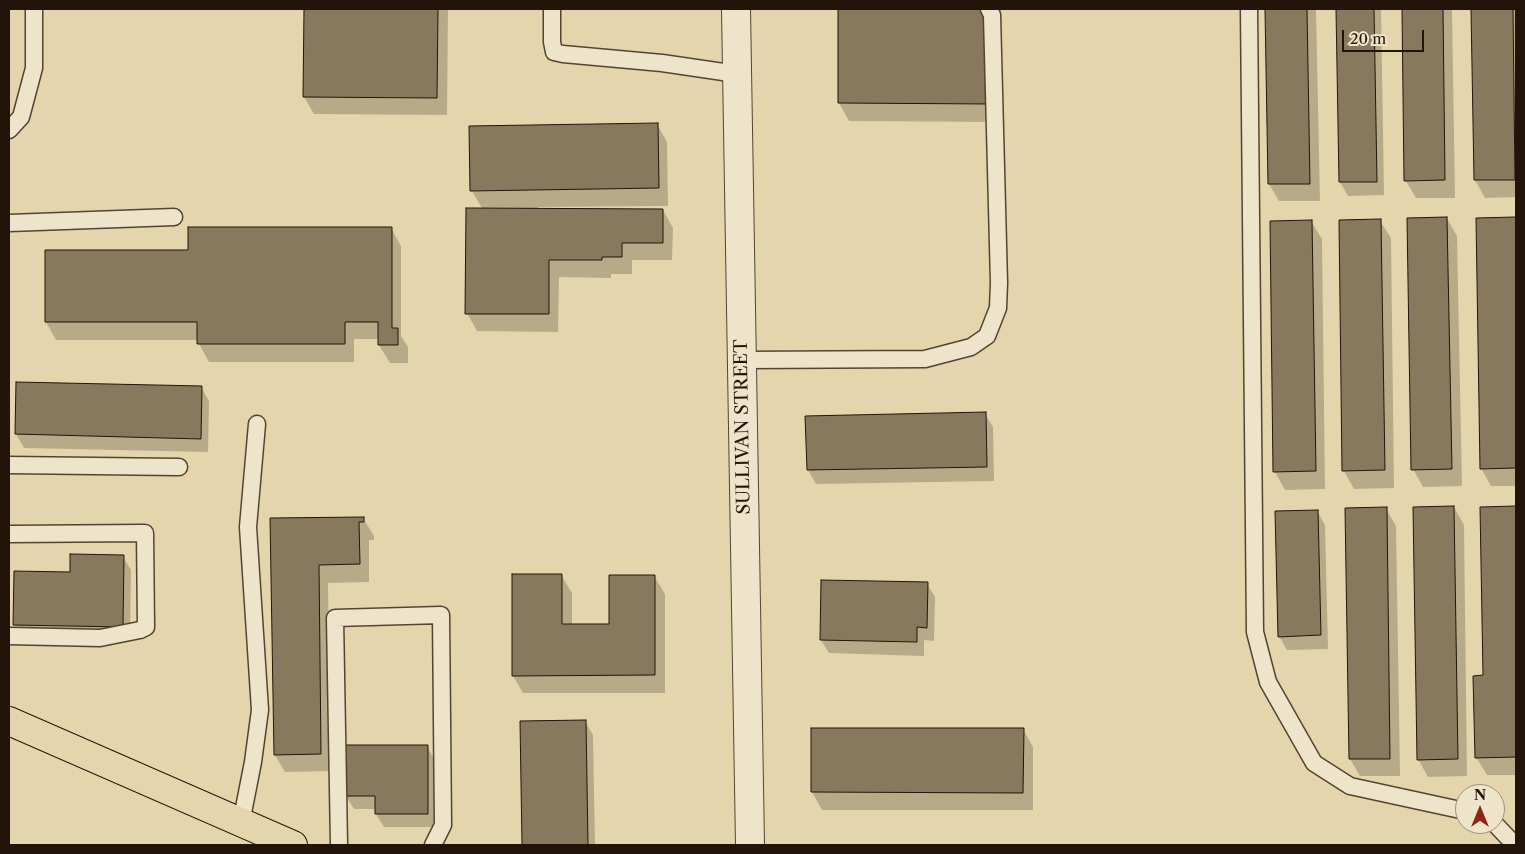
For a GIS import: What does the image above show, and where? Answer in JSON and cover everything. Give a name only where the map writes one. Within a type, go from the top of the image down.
[{"type":"main road","points":[[9,721],[293,845]]},
{"type":"street","name":"SULLIVAN STREET","points":[[736,9],[750,845]]},
{"type":"lane","points":[[9,130],[21,117],[34,68],[34,9]]},
{"type":"lane","points":[[552,9],[552,42],[554,52],[662,63],[737,74]]},
{"type":"lane","points":[[742,360],[926,360],[971,347],[987,336],[998,308],[999,283],[992,15],[990,9]]},
{"type":"lane","points":[[1249,9],[1255,632],[1268,682],[1314,763],[1350,786],[1455,809]]},
{"type":"lane","points":[[9,224],[174,217]]},
{"type":"lane","points":[[241,822],[253,762],[260,710],[248,527],[257,424]]},
{"type":"lane","points":[[9,466],[179,467]]},
{"type":"lane","points":[[9,534],[146,532],[146,627],[140,630],[100,638],[9,636]]},
{"type":"lane","points":[[339,845],[335,618],[440,615],[443,825],[433,845]]},
{"type":"lane","points":[[1505,834],[1515,845]]},
{"type":"building","points":[[304,9],[438,9],[437,98],[303,97]]},
{"type":"building","points":[[838,9],[990,9],[990,104],[838,103]]},
{"type":"building","points":[[1265,9],[1307,9],[1310,184],[1268,184]]},
{"type":"building","points":[[1336,9],[1374,9],[1377,182],[1339,182]]},
{"type":"building","points":[[1402,9],[1443,9],[1445,180],[1404,181]]},
{"type":"building","points":[[1471,9],[1513,9],[1515,180],[1474,180]]},
{"type":"building","points":[[658,123],[659,188],[470,191],[469,126]]},
{"type":"building","points":[[466,208],[663,209],[663,243],[622,243],[622,257],[602,257],[602,260],[549,260],[549,314],[465,314]]},
{"type":"building","points":[[1447,217],[1452,469],[1411,470],[1407,218]]},
{"type":"building","points":[[1516,217],[1516,468],[1480,469],[1476,218]]},
{"type":"building","points":[[1381,219],[1385,470],[1342,471],[1339,220]]},
{"type":"building","points":[[1312,220],[1316,471],[1273,472],[1270,221]]},
{"type":"building","points":[[188,227],[392,227],[392,328],[398,328],[398,345],[378,345],[378,322],[345,322],[345,344],[197,344],[197,322],[45,322],[45,250],[188,250]]},
{"type":"building","points":[[16,382],[202,386],[201,439],[15,434]]},
{"type":"building","points":[[986,412],[987,467],[807,470],[805,416]]},
{"type":"building","points":[[1454,506],[1458,759],[1417,760],[1413,507]]},
{"type":"building","points":[[1516,506],[1516,757],[1475,758],[1473,676],[1483,675],[1480,507]]},
{"type":"building","points":[[1387,507],[1390,759],[1349,759],[1345,508]]},
{"type":"building","points":[[1318,510],[1321,635],[1278,637],[1275,511]]},
{"type":"building","points":[[364,517],[364,522],[359,522],[360,564],[319,565],[321,754],[274,755],[270,518]]},
{"type":"building","points":[[70,554],[124,555],[123,627],[13,625],[14,571],[70,572]]},
{"type":"building","points":[[512,574],[562,574],[562,624],[609,624],[609,575],[655,575],[655,675],[512,676]]},
{"type":"building","points":[[821,580],[928,582],[927,628],[917,627],[917,642],[820,640]]},
{"type":"building","points":[[586,720],[588,845],[522,845],[520,721]]},
{"type":"building","points":[[811,728],[1024,728],[1023,793],[811,792]]},
{"type":"building","points":[[345,745],[428,745],[428,814],[375,814],[375,796],[345,796]]}]
